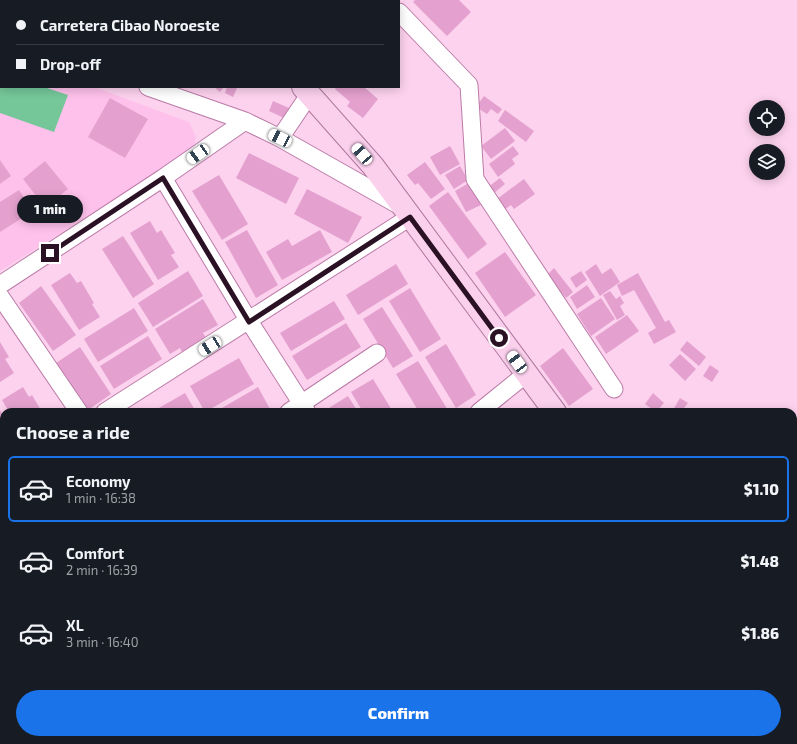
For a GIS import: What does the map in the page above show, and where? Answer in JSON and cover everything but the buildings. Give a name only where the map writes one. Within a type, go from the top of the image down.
[{"type":"main road","points":[[306,91],[373,166],[552,408]]},
{"type":"street","points":[[400,13],[469,86],[475,179],[614,388]]},
{"type":"street","points":[[111,408],[249,322],[406,212],[280,138],[245,121],[151,88]]},
{"type":"street","points":[[280,138],[306,91]]},
{"type":"street","points":[[0,285],[163,178],[245,121]]},
{"type":"street","points":[[163,178],[298,408]]},
{"type":"street","points":[[0,296],[76,408]]},
{"type":"street","points":[[300,408],[377,353]]},
{"type":"street","points":[[484,408],[526,374]]},
{"type":"shaded area","points":[[0,88],[97,88],[189,122],[196,137],[193,150],[0,271]]},
{"type":"green space","points":[[0,88],[47,88],[68,95],[54,132],[0,113]]},
{"type":"route","points":[[50,253],[163,178],[249,322],[410,217],[499,338]]}]
